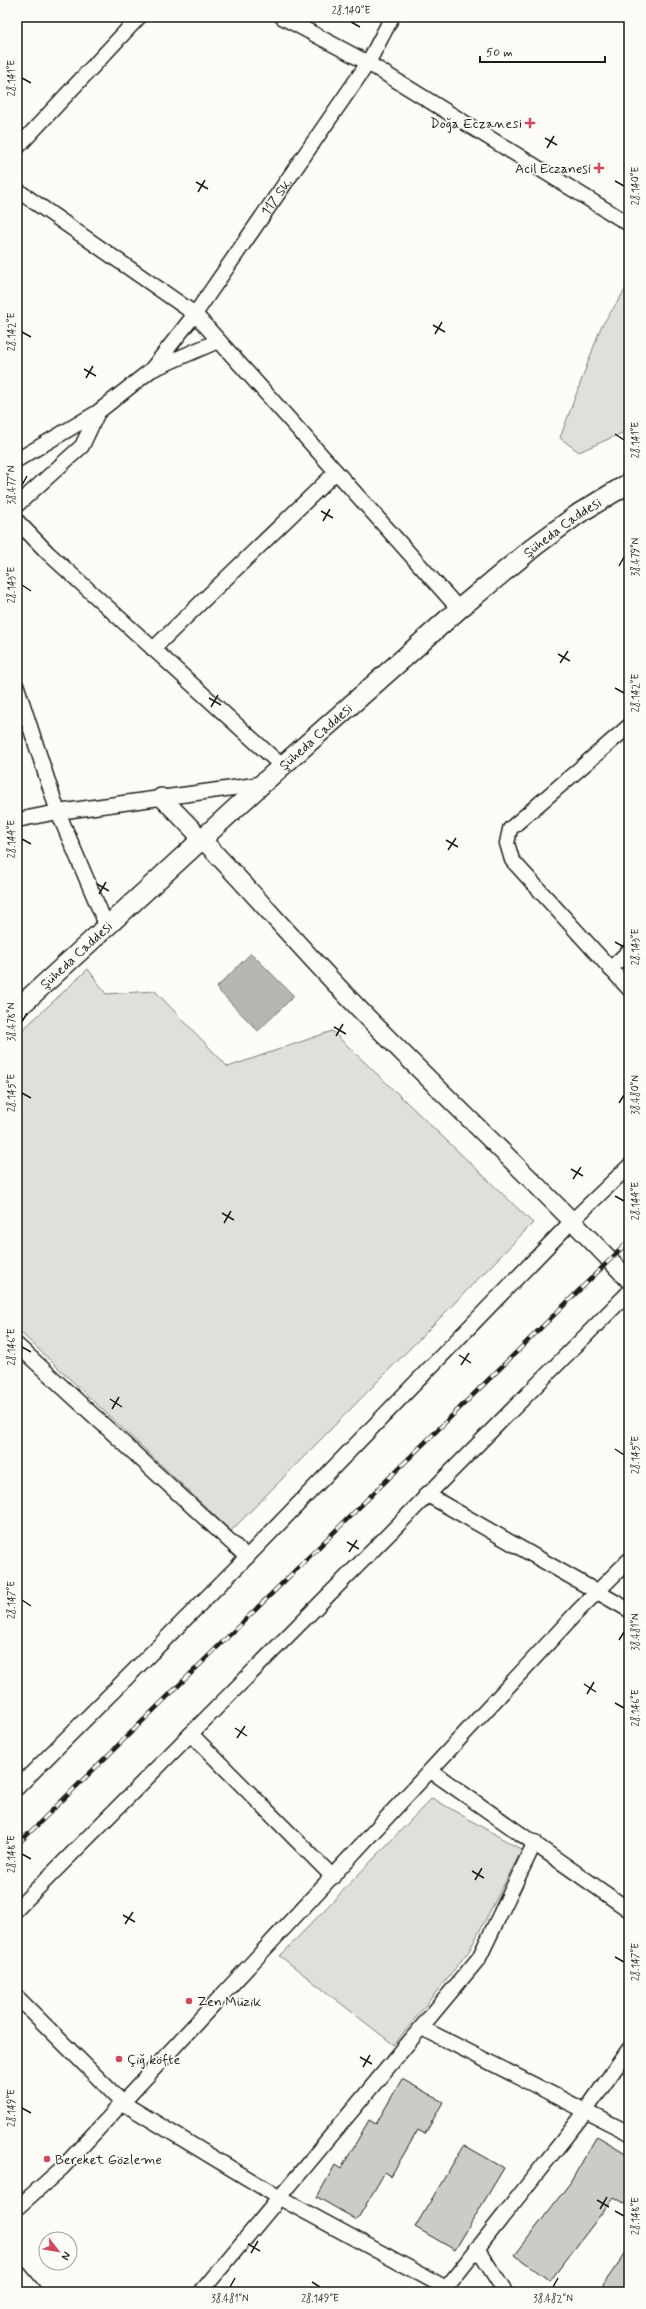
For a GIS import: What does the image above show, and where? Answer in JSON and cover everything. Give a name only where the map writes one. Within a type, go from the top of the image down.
[{"type":"main road","name":"Şüheda Caddesi","points":[[17,1009],[204,839],[262,784],[459,609],[535,546],[578,514],[629,483]]},
{"type":"main road","points":[[17,2275],[31,2292]]},
{"type":"street","points":[[17,148],[139,17]]},
{"type":"street","points":[[282,17],[368,63],[629,224]]},
{"type":"street","name":"117 Sk.","points":[[151,370],[195,314],[368,63],[392,17]]},
{"type":"street","points":[[17,190],[195,314],[459,609]]},
{"type":"street","points":[[17,460],[98,412],[151,370],[218,341]]},
{"type":"street","points":[[17,505],[82,446],[98,412]]},
{"type":"street","points":[[153,649],[336,472]]},
{"type":"street","points":[[17,521],[48,553],[283,766]]},
{"type":"street","points":[[17,687],[58,812],[107,927]]},
{"type":"street","points":[[629,726],[510,829],[507,844],[512,860],[629,990]]},
{"type":"street","points":[[17,820],[58,812],[262,784]]},
{"type":"street","points":[[161,797],[204,839],[368,1018],[572,1221],[629,1280]]},
{"type":"street","points":[[610,969],[629,951]]},
{"type":"street","points":[[17,1788],[247,1558],[572,1221],[629,1166]]},
{"type":"street","points":[[17,1909],[426,1494],[629,1292]]},
{"type":"street","points":[[17,1345],[247,1558]]},
{"type":"street","points":[[426,1494],[629,1610]]},
{"type":"street","points":[[17,2208],[62,2168],[597,1592],[629,1560]]},
{"type":"street","points":[[191,1734],[333,1877]]},
{"type":"street","points":[[431,1771],[536,1842],[629,1910]]},
{"type":"street","points":[[201,2292],[479,1958],[536,1842]]},
{"type":"street","points":[[17,1997],[123,2103],[280,2198],[444,2290],[586,2110],[629,2049]]},
{"type":"street","points":[[422,2028],[629,2133]]},
{"type":"street","points":[[477,2248],[505,2292]]},
{"type":"shaded area","points":[[629,284],[629,430],[579,452],[560,438],[601,327]]},
{"type":"shaded area","points":[[251,953],[294,996],[258,1031],[216,988]]},
{"type":"shaded area","points":[[88,969],[106,994],[155,991],[228,1067],[332,1031],[533,1223],[231,1531],[17,1329],[17,1035]]},
{"type":"shaded area","points":[[432,1798],[522,1850],[469,1951],[394,2045],[280,1956]]},
{"type":"building","points":[[402,2079],[443,2102],[425,2134],[418,2130],[391,2176],[385,2172],[357,2220],[317,2197],[335,2165],[341,2169],[369,2120],[376,2124]]},
{"type":"building","points":[[597,2136],[629,2155],[629,2206],[614,2197],[550,2281],[515,2255],[570,2183]]},
{"type":"building","points":[[464,2145],[504,2168],[455,2250],[415,2227]]},
{"type":"building","points":[[629,2248],[629,2292],[598,2292]]},
{"type":"railway","points":[[17,1845],[629,1241]]},
{"type":"place","name":"Doğa Eczanesi","points":[[530,123]]},
{"type":"place","name":"Acil Eczanesi","points":[[599,168]]},
{"type":"place","name":"Zen Müzik","points":[[189,2001]]},
{"type":"place","name":"Çiğ köfte","points":[[119,2059]]},
{"type":"place","name":"Bereket Gözleme","points":[[47,2159]]}]
